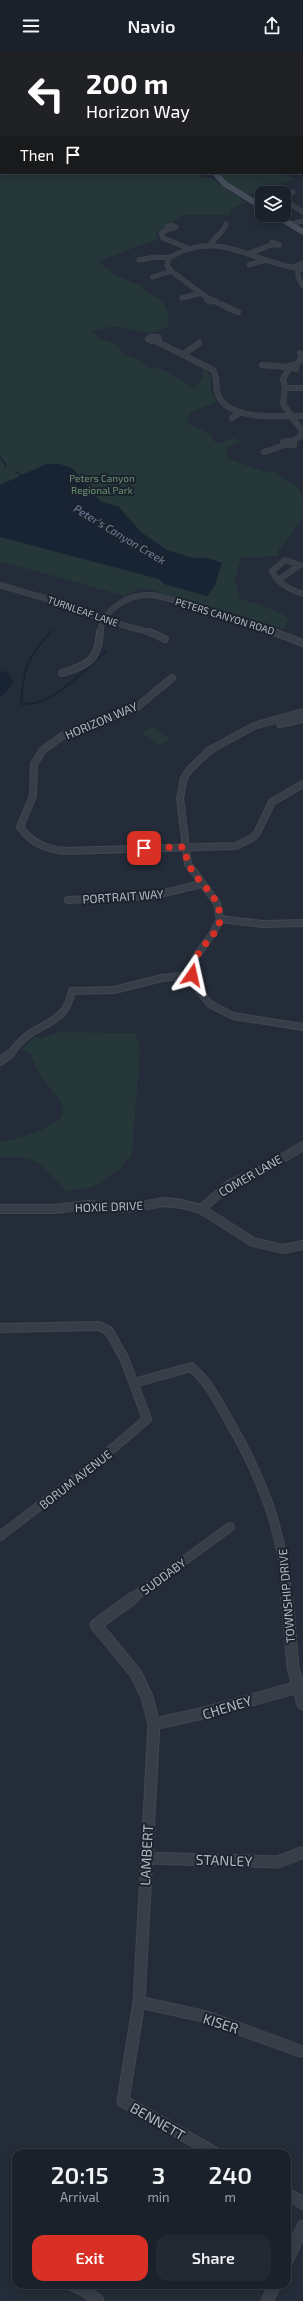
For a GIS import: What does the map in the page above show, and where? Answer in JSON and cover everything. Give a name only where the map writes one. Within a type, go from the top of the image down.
[{"type":"street","points":[[216,174],[225,184],[255,203]]},
{"type":"street","points":[[291,204],[303,211]]},
{"type":"street","points":[[291,224],[303,221]]},
{"type":"street","points":[[287,222],[303,232]]},
{"type":"street","points":[[210,246],[213,238],[225,228],[226,224]]},
{"type":"street","points":[[168,228],[161,233],[163,238],[188,248]]},
{"type":"street","points":[[250,253],[271,245]]},
{"type":"street","points":[[139,260],[155,257],[169,258],[188,248],[210,246],[233,248],[250,253],[264,260],[300,269],[298,277],[303,286]]},
{"type":"street","points":[[169,258],[167,265],[171,272],[209,299],[208,302],[216,302],[238,312]]},
{"type":"street","points":[[249,265],[264,260]]},
{"type":"street","points":[[293,267],[303,263]]},
{"type":"street","points":[[153,277],[171,272]]},
{"type":"street","points":[[182,298],[201,293]]},
{"type":"street","points":[[156,341],[213,370],[218,378],[217,390],[219,397],[226,404],[241,412],[258,416],[303,415]]},
{"type":"street","points":[[184,354],[199,343]]},
{"type":"street","points":[[262,364],[296,368],[295,365],[302,359],[300,353]]},
{"type":"street","points":[[264,452],[284,446],[284,442],[292,441],[302,436],[300,426],[283,404],[285,388],[283,379],[288,368]]},
{"type":"street","points":[[285,388],[303,388]]},
{"type":"street","points":[[232,418],[241,412]]},
{"type":"street","points":[[278,580],[300,565],[285,560],[272,571],[278,580],[303,594]]},
{"type":"street","name":"TURNLEAF LANE","points":[[0,585],[71,606],[104,620],[148,631],[165,639]]},
{"type":"street","name":"PETERS CANYON ROAD","points":[[104,620],[112,609],[122,602],[144,595],[170,599],[239,619],[303,643]]},
{"type":"street","points":[[62,673],[88,663],[94,657],[98,650],[98,630],[104,620]]},
{"type":"street","name":"HORIZON WAY","points":[[172,678],[133,710],[85,726],[42,749],[33,768],[35,788],[31,803],[21,819],[20,827],[26,836],[38,845],[54,850],[184,847]]},
{"type":"street","points":[[303,712],[254,726],[204,755],[184,778],[180,798],[184,847],[188,864],[201,884],[210,892],[217,903],[220,919],[213,934],[194,959],[192,975],[196,987],[204,999],[225,1013],[252,1021],[303,1027]]},
{"type":"street","points":[[228,740],[260,728],[303,719]]},
{"type":"street","points":[[184,847],[236,846],[252,838],[261,828],[262,820],[272,802],[303,784]]},
{"type":"street","name":"PORTRAIT WAY","points":[[68,900],[144,897],[177,892],[201,884]]},
{"type":"street","points":[[220,919],[263,924],[303,923]]},
{"type":"street","points":[[0,1061],[8,1057],[27,1037],[59,1019],[71,1004],[72,991],[114,990],[162,978],[192,975]]},
{"type":"street","name":"COMER LANE","points":[[201,1209],[230,1184],[260,1172],[303,1146]]},
{"type":"street","name":"HOXIE DRIVE","points":[[0,1209],[54,1209],[87,1205],[127,1208],[165,1202],[182,1204],[201,1209],[253,1242],[283,1249],[303,1245]]},
{"type":"street","points":[[0,1328],[100,1326],[109,1331],[134,1383]]},
{"type":"street","name":"TOWNSHIP DRIVE","points":[[134,1383],[191,1367],[200,1373],[249,1454],[270,1501],[284,1559],[290,1654],[303,1704]]},
{"type":"street","name":"BORUM AVENUE","points":[[0,1536],[103,1457],[147,1419],[134,1383]]},
{"type":"street","name":"SUDDABY","points":[[96,1625],[230,1527]]},
{"type":"street","name":"LAMBERT","points":[[96,1625],[136,1674],[147,1697],[154,1724],[139,2002],[123,2101]]},
{"type":"street","name":"CHENEY","points":[[154,1724],[198,1716],[228,1705],[298,1687]]},
{"type":"street","name":"STANLEY","points":[[146,1858],[278,1862],[301,1853]]},
{"type":"street","name":"KISER","points":[[139,2002],[207,2017],[300,2051]]},
{"type":"street","name":"BENNETT","points":[[123,2101],[208,2149]]},
{"type":"street","points":[[291,2196],[303,2203]]},
{"type":"street","points":[[291,2252],[303,2226]]},
{"type":"street","points":[[81,2289],[98,2301]]},
{"type":"street","points":[[267,2301],[273,2289]]},
{"type":"green space","name":"Peters Canyon Regional Park","points":[[0,174],[200,174],[202,178],[211,178],[246,203],[233,208],[229,215],[184,215],[157,231],[156,235],[158,239],[98,261],[117,276],[140,285],[151,295],[163,301],[168,312],[168,327],[150,334],[115,326],[91,331],[101,339],[118,345],[123,354],[142,361],[147,367],[162,369],[194,388],[202,379],[203,367],[212,378],[210,389],[217,402],[191,412],[187,418],[189,424],[208,433],[217,444],[234,438],[241,442],[227,447],[228,459],[266,472],[273,471],[294,484],[301,492],[303,518],[278,551],[278,556],[241,558],[235,578],[240,599],[259,604],[280,613],[289,619],[284,629],[148,589],[140,588],[125,596],[0,561]]},
{"type":"green space","points":[[221,174],[282,174],[296,179],[273,186],[255,186],[255,193],[247,195],[226,181]]},
{"type":"green space","points":[[152,727],[171,739],[160,745],[141,733]]},
{"type":"green space","points":[[58,1032],[135,1033],[140,1049],[132,1154],[119,1170],[99,1183],[89,1188],[66,1191],[38,1163],[23,1158],[0,1158],[0,1141],[7,1141],[34,1133],[58,1120],[63,1115],[62,1103],[39,1074],[30,1053],[22,1049],[35,1037],[41,1039]]},
{"type":"water","points":[[46,464],[60,464],[72,468],[101,502],[118,506],[142,533],[167,550],[193,558],[207,558],[222,563],[215,585],[207,596],[164,584],[159,579],[0,537],[0,485]]},
{"type":"water","points":[[0,671],[7,672],[13,680],[8,690],[0,697]]},
{"type":"waterway","name":"Peter's Canyon Creek","points":[[0,457],[6,466]]},
{"type":"waterway","name":"Peter's Canyon Creek","points":[[16,472],[23,476]]},
{"type":"waterway","points":[[50,632],[36,650],[25,672],[21,704],[34,703],[56,693],[67,686],[106,652]]},
{"type":"route","points":[[144,848],[184,847],[188,864],[201,884],[210,892],[217,903],[220,919],[213,934],[199,950],[194,959],[192,975]]}]
